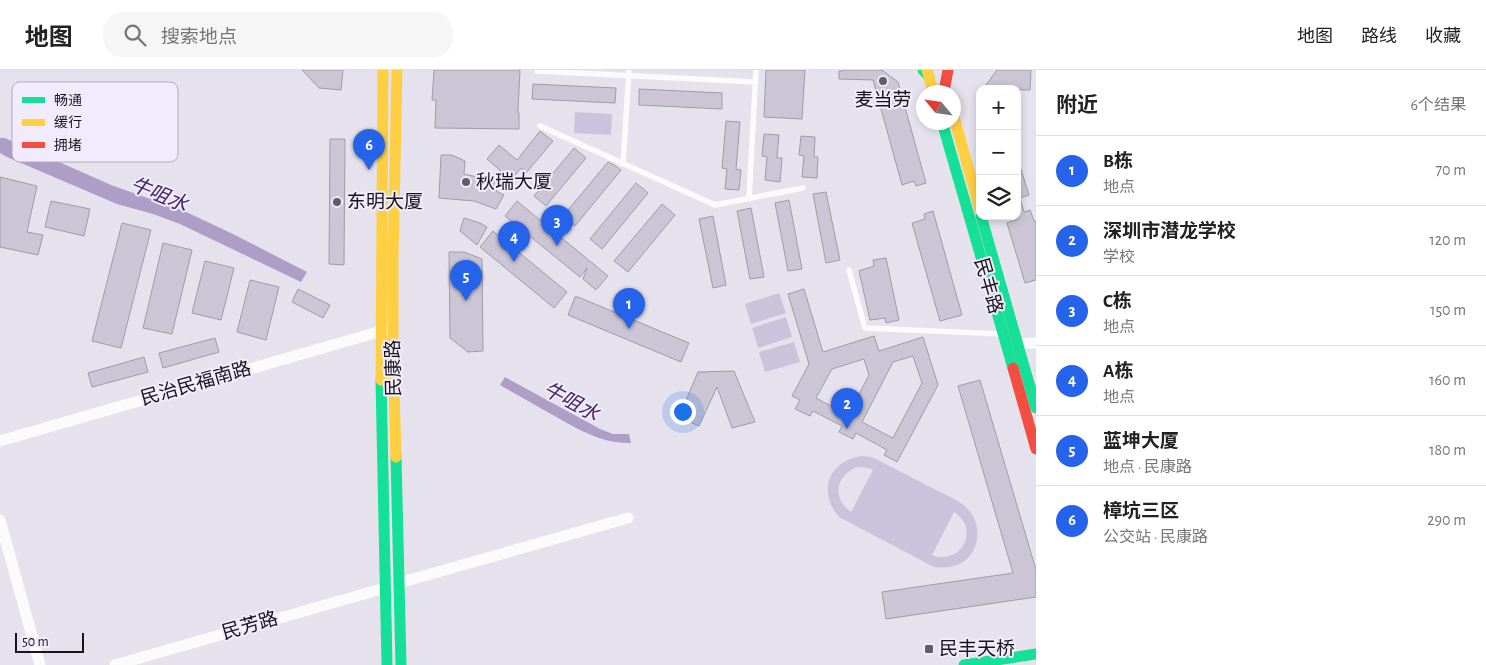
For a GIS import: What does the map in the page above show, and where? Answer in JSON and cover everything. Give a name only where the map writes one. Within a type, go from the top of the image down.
[{"type":"main road","name":"民康路","points":[[383,70],[380,332],[387,665]]},
{"type":"main road","name":"民康路","points":[[397,70],[393,328],[401,665]]},
{"type":"main road","points":[[940,70],[945,85]]},
{"type":"main road","points":[[946,85],[948,70]]},
{"type":"main road","points":[[926,72],[931,85]]},
{"type":"main road","name":"民丰路","points":[[944,130],[1036,448]]},
{"type":"main road","points":[[958,130],[976,196]]},
{"type":"main road","name":"民丰路","points":[[983,220],[1036,408]]},
{"type":"main road","points":[[964,665],[1036,654]]},
{"type":"street","name":"民治民福南路","points":[[0,440],[393,328]]},
{"type":"street","points":[[1018,344],[1036,343]]},
{"type":"street","points":[[399,583],[628,518]]},
{"type":"street","points":[[0,520],[40,665]]},
{"type":"street","name":"民芳路","points":[[115,665],[385,588]]},
{"type":"lane","points":[[749,198],[756,70]]},
{"type":"lane","points":[[537,71],[629,73],[756,82]]},
{"type":"lane","points":[[623,164],[629,73]]},
{"type":"lane","points":[[540,126],[715,205],[803,188]]},
{"type":"lane","points":[[849,270],[865,328],[1002,334]]},
{"type":"shaded area","points":[[575,112],[612,114],[611,135],[574,133]]},
{"type":"shaded area","points":[[0,138],[12,141],[12,159],[0,153]]},
{"type":"shaded area","points":[[19,162],[59,162],[111,185],[184,211],[307,272],[301,282],[180,224],[117,204]]},
{"type":"shaded area","points":[[779,293],[786,313],[751,324],[745,304]]},
{"type":"shaded area","points":[[786,317],[792,337],[758,348],[752,328]]},
{"type":"shaded area","points":[[794,342],[800,362],[765,372],[759,352]]},
{"type":"shaded area","points":[[505,377],[600,429],[613,434],[629,434],[631,443],[609,441],[579,430],[500,385]]},
{"type":"shaded area","points":[[862,456],[871,457],[963,504],[974,517],[976,523],[977,542],[972,553],[955,566],[934,567],[839,517],[832,507],[828,488],[834,470],[851,459]],"holes":[[[857,467],[873,470],[851,512],[841,500],[839,488],[844,476]],[[954,512],[962,519],[966,527],[967,536],[964,544],[959,551],[951,555],[942,557],[932,555]]]},
{"type":"building","points":[[302,70],[343,70],[341,90],[319,88]]},
{"type":"building","points":[[434,70],[520,70],[519,129],[435,128],[436,100],[432,100]]},
{"type":"building","points":[[766,70],[805,70],[802,119],[764,117]]},
{"type":"building","points":[[882,70],[898,82],[926,183],[916,186],[914,181],[902,185],[873,80],[839,79],[839,71]]},
{"type":"building","points":[[997,70],[1031,70],[1030,90],[1021,90],[1021,85],[986,85]]},
{"type":"building","points":[[533,84],[616,88],[615,103],[532,99]]},
{"type":"building","points":[[639,89],[722,93],[722,109],[639,105]]},
{"type":"building","points":[[726,121],[740,122],[736,169],[741,170],[739,190],[725,189],[727,169],[722,168]]},
{"type":"building","points":[[540,131],[553,141],[526,173],[521,168],[511,180],[487,159],[499,145],[517,160]]},
{"type":"building","points":[[764,134],[779,135],[777,158],[782,158],[780,182],[765,180],[767,157],[762,156]]},
{"type":"building","points":[[801,136],[815,137],[814,157],[818,157],[817,178],[802,177],[804,156],[799,155]]},
{"type":"building","name":"东明大厦","points":[[330,139],[345,139],[344,265],[329,264]]},
{"type":"building","points":[[574,148],[586,158],[546,206],[534,196]]},
{"type":"building","name":"秋瑞大厦","points":[[441,155],[452,155],[465,161],[464,174],[495,181],[493,187],[497,188],[496,191],[504,195],[496,209],[474,201],[439,198]]},
{"type":"building","points":[[608,162],[621,170],[575,226],[563,216]]},
{"type":"building","points":[[1021,169],[1029,195],[1021,198]]},
{"type":"building","points":[[0,177],[37,186],[27,232],[43,235],[38,255],[0,247]]},
{"type":"building","points":[[636,183],[648,193],[602,249],[590,239]]},
{"type":"building","points":[[826,192],[840,260],[826,263],[813,194]]},
{"type":"building","points":[[789,200],[802,269],[788,271],[775,203]]},
{"type":"building","points":[[51,201],[90,209],[84,236],[45,227]]},
{"type":"building","points":[[517,201],[608,276],[596,290],[583,279],[587,268],[580,277],[505,216]]},
{"type":"building","points":[[1021,202],[1024,212],[1030,210],[1034,221],[1036,221],[1036,280],[1025,283],[1007,223],[1021,220]]},
{"type":"building","points":[[662,204],[675,215],[628,272],[614,261]]},
{"type":"building","points":[[751,208],[764,277],[750,279],[737,211]]},
{"type":"building","points":[[933,211],[962,315],[940,321],[912,223],[925,219],[924,214]]},
{"type":"building","points":[[713,216],[726,285],[713,288],[699,219]]},
{"type":"building","points":[[464,218],[487,227],[477,245],[460,231]]},
{"type":"building","points":[[122,223],[151,230],[121,348],[92,341]]},
{"type":"building","points":[[493,231],[567,292],[554,308],[480,247]]},
{"type":"building","points":[[163,243],[192,250],[172,334],[143,328]]},
{"type":"building","points":[[449,252],[464,252],[482,259],[483,351],[468,352],[450,338]]},
{"type":"building","points":[[886,258],[899,320],[886,323],[885,318],[870,320],[859,271],[874,266],[873,260]]},
{"type":"building","points":[[205,261],[234,268],[221,320],[192,313]]},
{"type":"building","points":[[250,280],[279,287],[266,340],[237,332]]},
{"type":"building","points":[[298,289],[330,305],[323,318],[292,302]]},
{"type":"building","points":[[804,289],[823,352],[874,336],[879,351],[923,337],[938,385],[897,462],[884,455],[887,450],[856,433],[853,439],[839,432],[842,426],[813,411],[810,416],[795,409],[800,400],[792,396],[809,364],[788,294]],"holes":[[[913,356],[922,383],[893,438],[862,422],[893,362]],[[864,359],[869,375],[848,415],[816,398],[832,369]]]},
{"type":"building","points":[[575,297],[689,343],[681,362],[568,315]]},
{"type":"building","points":[[215,338],[219,352],[163,368],[159,353]]},
{"type":"building","points":[[144,357],[148,372],[92,387],[88,373]]},
{"type":"building","points":[[734,371],[755,422],[732,428],[717,387],[699,426],[679,417],[698,372]]},
{"type":"building","points":[[980,380],[1036,570],[1036,597],[886,619],[882,592],[1013,573],[958,386]]},
{"type":"traffic: fast","points":[[923,70],[929,77]]},
{"type":"traffic: fast","points":[[944,130],[1013,368]]},
{"type":"traffic: fast","points":[[982,220],[1036,408]]},
{"type":"traffic: fast","points":[[381,380],[387,665]]},
{"type":"traffic: fast","points":[[396,457],[401,665]]},
{"type":"traffic: fast","points":[[964,665],[1036,654]]},
{"type":"traffic: slow","points":[[381,380],[383,70]]},
{"type":"traffic: slow","points":[[396,457],[393,259],[397,70]]},
{"type":"traffic: slow","points":[[927,70],[931,85]]},
{"type":"traffic: slow","points":[[958,130],[976,196]]},
{"type":"traffic: jam","points":[[945,85],[948,70]]},
{"type":"traffic: jam","points":[[1013,368],[1036,449]]},
{"type":"place","name":"麦当劳","points":[[883,81]]},
{"type":"place","name":"樟坑三区","points":[[369,170]]},
{"type":"place","name":"秋瑞大厦","points":[[466,182]]},
{"type":"place","name":"东明大厦","points":[[337,202]]},
{"type":"place","name":"C栋","points":[[557,246]]},
{"type":"place","name":"A栋","points":[[514,262]]},
{"type":"place","name":"蓝坤大厦","points":[[466,301]]},
{"type":"place","name":"B栋","points":[[629,329]]},
{"type":"place","name":"深圳市潜龙学校","points":[[847,429]]},
{"type":"place","name":"民丰天桥","points":[[929,649]]},
{"type":"water label","name":"牛咀水","points":[[159,195]]},
{"type":"water label","name":"牛咀水","points":[[571,402]]}]
